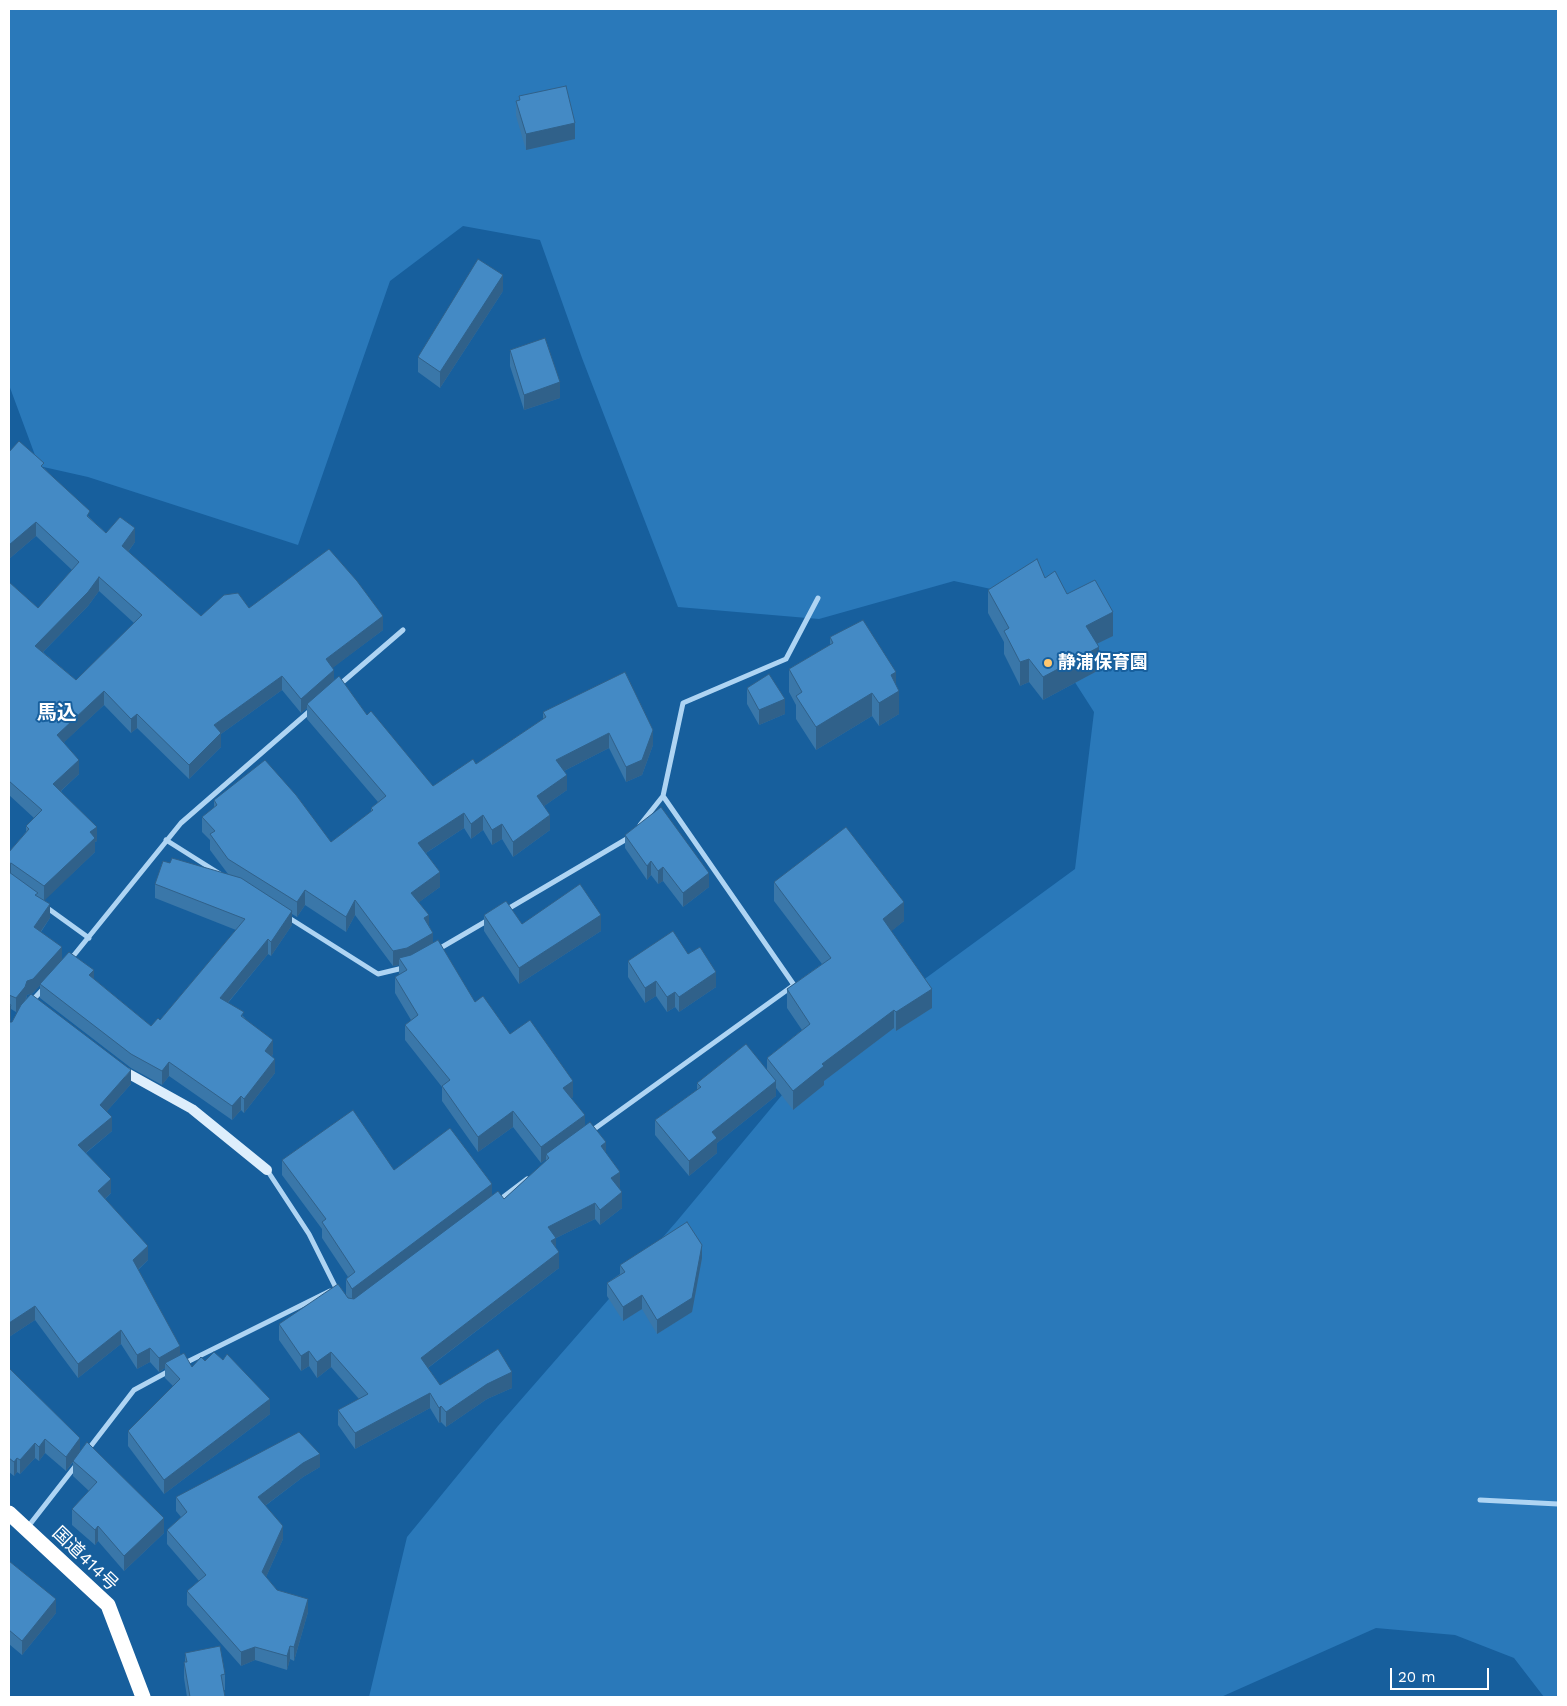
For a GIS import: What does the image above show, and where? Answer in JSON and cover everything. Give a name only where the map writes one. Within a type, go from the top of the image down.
[{"type":"highway","name":"国道414号","points":[[9,1513],[108,1605],[143,1697]]},
{"type":"street","points":[[503,911],[632,836],[663,796],[683,703],[786,659],[818,598]]},
{"type":"street","points":[[336,688],[403,630]]},
{"type":"street","points":[[64,966],[89,938],[181,823],[314,707]]},
{"type":"street","points":[[584,1137],[794,984],[663,796]]},
{"type":"street","points":[[166,840],[223,876]]},
{"type":"street","points":[[41,904],[89,938]]},
{"type":"street","points":[[280,912],[378,974],[409,966]]},
{"type":"street","points":[[434,952],[495,916]]},
{"type":"street","points":[[33,1004],[51,980]]},
{"type":"street","points":[[113,1063],[127,1074],[192,1109],[267,1170],[308,1234],[341,1296]]},
{"type":"street","points":[[490,1207],[536,1172]]},
{"type":"street","points":[[26,1528],[134,1390],[208,1350],[336,1288]]},
{"type":"street","points":[[1480,1500],[1558,1504]]},
{"type":"shaded area","points":[[9,9],[1558,9],[1558,1697],[1544,1697],[1514,1658],[1455,1635],[1376,1628],[1221,1697],[369,1697],[407,1537],[498,1426],[677,1221],[807,1065],[1075,869],[1094,712],[1019,595],[954,581],[819,619],[678,607],[582,358],[540,240],[463,226],[390,281],[298,545],[88,477],[39,466],[9,385]]},
{"type":"building","points":[[566,86],[575,123],[526,134],[516,101],[520,100],[519,96]]},
{"type":"building","points":[[478,259],[503,275],[440,372],[418,357]]},
{"type":"building","points":[[545,338],[560,382],[524,395],[510,350]]},
{"type":"building","points":[[19,441],[44,463],[41,466],[90,511],[87,516],[106,533],[120,517],[135,528],[122,546],[201,616],[224,595],[238,593],[249,608],[329,549],[357,581],[383,616],[326,659],[334,670],[301,699],[282,676],[214,725],[221,733],[189,765],[137,714],[131,719],[104,691],[57,735],[79,760],[53,784],[97,827],[90,832],[95,838],[44,886],[11,863],[9,864],[9,852],[29,829],[26,826],[42,810],[9,781],[9,582],[38,608],[79,562],[36,522],[9,545],[9,452]],"holes":[[[99,577],[142,615],[76,680],[35,646],[88,592]]]},
{"type":"building","points":[[1037,559],[1045,578],[1055,571],[1067,594],[1095,580],[1113,612],[1086,626],[1099,647],[1043,677],[1029,659],[1020,662],[1004,631],[1009,628],[988,590]]},
{"type":"building","points":[[863,620],[896,672],[891,675],[899,691],[879,703],[872,693],[816,727],[796,696],[802,692],[789,669],[833,643],[830,637]]},
{"type":"building","points":[[625,672],[653,730],[642,760],[626,767],[609,733],[556,760],[567,775],[537,796],[550,815],[513,842],[502,824],[492,830],[483,815],[471,824],[464,813],[418,843],[440,872],[411,893],[429,915],[424,918],[433,933],[407,948],[393,951],[355,900],[346,917],[305,890],[297,902],[228,859],[210,834],[215,831],[202,817],[217,805],[214,800],[265,760],[296,795],[331,842],[373,810],[371,808],[386,796],[307,704],[339,676],[367,715],[371,711],[433,786],[473,759],[476,764],[546,717],[543,712]]},
{"type":"building","points":[[769,674],[785,699],[759,710],[747,688]]},
{"type":"building","points":[[661,807],[709,873],[683,893],[663,867],[658,871],[651,861],[647,866],[625,835]]},
{"type":"building","points":[[846,827],[904,902],[883,919],[932,989],[896,1012],[894,1010],[822,1064],[824,1066],[793,1091],[767,1058],[810,1024],[787,989],[831,958],[774,882]]},
{"type":"building","points":[[172,858],[241,878],[292,911],[271,942],[268,939],[220,998],[244,1012],[241,1016],[273,1040],[265,1051],[275,1059],[244,1099],[241,1096],[232,1106],[169,1062],[162,1071],[131,1054],[40,984],[69,952],[94,970],[89,975],[151,1026],[158,1018],[160,1020],[245,919],[155,884],[163,861],[170,863]]},
{"type":"building","points":[[9,872],[38,893],[35,895],[50,904],[34,927],[62,947],[33,979],[27,981],[25,987],[16,998],[9,995]]},
{"type":"building","points":[[580,884],[601,915],[519,968],[484,915],[506,901],[522,924]]},
{"type":"building","points":[[673,931],[688,954],[700,947],[716,972],[679,997],[675,992],[667,997],[656,981],[645,988],[628,961]]},
{"type":"building","points":[[438,940],[475,1002],[483,996],[510,1034],[530,1020],[573,1081],[563,1088],[585,1115],[541,1147],[513,1111],[478,1137],[442,1086],[450,1080],[405,1025],[418,1015],[395,977],[407,970],[399,958],[411,955]]},
{"type":"building","points":[[31,994],[131,1070],[100,1105],[112,1117],[78,1145],[111,1179],[98,1191],[148,1246],[133,1260],[180,1346],[159,1358],[150,1348],[137,1355],[121,1330],[78,1364],[35,1306],[9,1323],[9,1022],[12,1022],[21,1005]]},
{"type":"building","points":[[746,1044],[776,1081],[712,1132],[717,1138],[689,1161],[655,1120],[701,1087],[697,1083]]},
{"type":"building","points":[[353,1110],[394,1170],[450,1128],[492,1184],[352,1289],[346,1279],[355,1272],[322,1222],[326,1219],[282,1160]]},
{"type":"building","points":[[590,1122],[606,1142],[601,1146],[620,1172],[611,1178],[622,1192],[600,1210],[595,1203],[548,1227],[556,1238],[551,1241],[559,1252],[421,1358],[440,1385],[498,1349],[512,1372],[487,1384],[446,1412],[441,1406],[439,1408],[430,1393],[355,1433],[338,1410],[368,1394],[331,1352],[317,1362],[309,1351],[301,1356],[279,1324],[338,1284],[348,1298],[354,1299],[498,1191],[504,1199],[549,1158],[546,1154]]},
{"type":"building","points":[[687,1222],[702,1245],[692,1298],[657,1320],[642,1295],[623,1307],[607,1283],[625,1272],[620,1265]]},
{"type":"building","points":[[214,1352],[223,1360],[227,1354],[270,1399],[164,1480],[128,1431],[180,1379],[165,1363],[184,1353],[192,1367],[201,1357],[205,1361]]},
{"type":"building","points":[[9,1368],[80,1438],[66,1457],[45,1439],[39,1447],[35,1443],[20,1460],[17,1458],[14,1462],[9,1458]]},
{"type":"building","points":[[299,1432],[320,1454],[303,1463],[258,1497],[283,1526],[262,1572],[277,1590],[308,1599],[294,1647],[290,1646],[287,1656],[255,1647],[241,1652],[187,1591],[206,1575],[167,1530],[187,1512],[176,1497]]},
{"type":"building","points":[[87,1442],[164,1518],[124,1556],[98,1526],[95,1530],[72,1509],[97,1482],[73,1461]]},
{"type":"building","points":[[9,1561],[56,1599],[22,1641],[9,1630]]},
{"type":"building","points":[[220,1646],[225,1674],[221,1675],[225,1697],[190,1697],[184,1662],[187,1662],[185,1653]]},
{"type":"place","name":"静浦保育園","points":[[1048,663]]},
{"type":"district","name":"馬込","points":[[57,713]]}]
